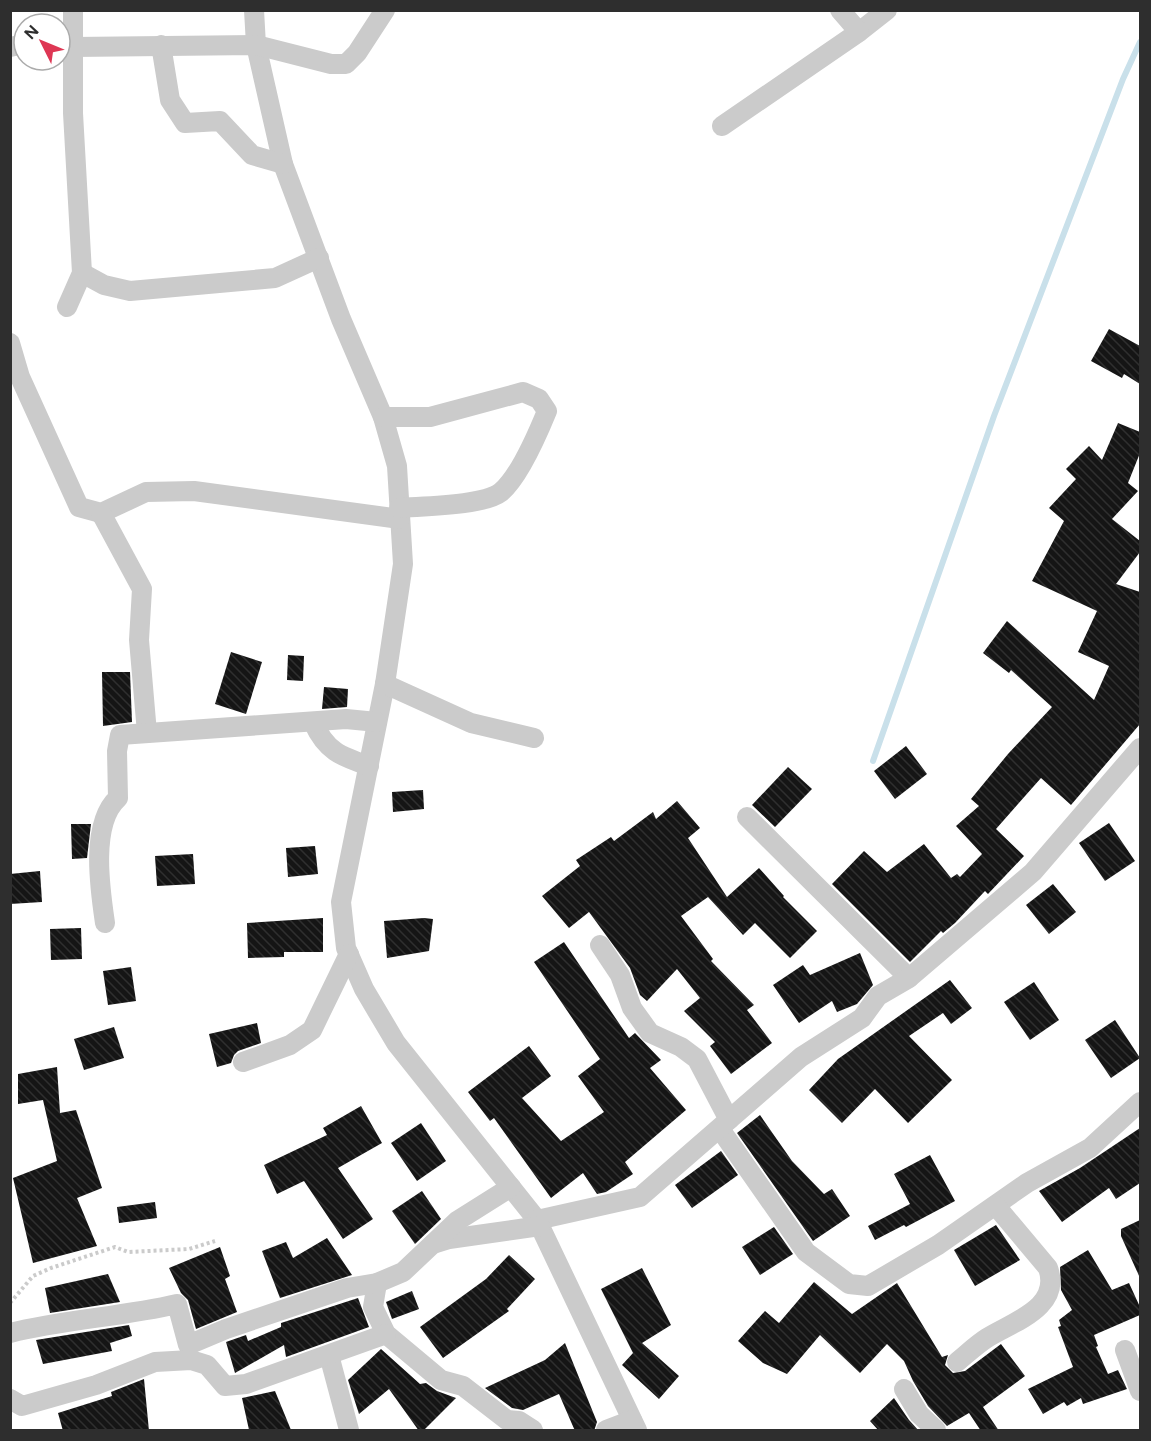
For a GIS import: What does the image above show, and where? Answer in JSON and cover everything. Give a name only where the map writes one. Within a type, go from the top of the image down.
[{"type":"street","points":[[254,10],[256,45],[283,164],[341,319],[383,417],[397,466],[403,564],[385,684],[341,902],[349,954],[364,989],[396,1043],[539,1223],[634,1425],[606,1431]]},
{"type":"street","points":[[72,42],[256,45],[331,64],[346,64],[357,53],[385,10]]},
{"type":"street","points":[[840,10],[858,32]]},
{"type":"street","points":[[722,126],[887,10]]},
{"type":"street","points":[[161,45],[170,100],[185,123],[220,121],[252,155],[283,164]]},
{"type":"street","points":[[67,308],[82,273],[71,72]]},
{"type":"street","points":[[82,273],[104,285],[130,291],[275,278],[319,258]]},
{"type":"street","points":[[10,343],[20,377],[79,507],[101,513],[146,492],[194,491],[399,514],[466,503],[500,493],[529,452],[547,411],[539,399],[523,392],[430,417],[383,417]]},
{"type":"street","points":[[101,513],[142,590],[139,640],[147,733]]},
{"type":"street","points":[[385,684],[471,723],[534,738]]},
{"type":"street","points":[[105,923],[100,889],[100,837],[108,807],[118,798],[117,752],[120,735],[346,719],[377,722]]},
{"type":"street","points":[[313,722],[319,736],[336,754],[369,766]]},
{"type":"street","points":[[430,1245],[448,1239],[539,1223],[640,1197],[801,1057],[862,1018],[878,996],[909,978],[1033,872],[1139,755]]},
{"type":"street","points":[[747,817],[909,978]]},
{"type":"street","points":[[600,945],[620,975],[632,1008],[650,1033],[681,1047],[697,1059],[724,1125],[806,1252],[849,1284],[868,1286],[890,1275],[996,1206],[1027,1183],[1090,1148],[1140,1102]]},
{"type":"street","points":[[243,1062],[290,1045],[312,1030],[349,954]]},
{"type":"street","points":[[10,1333],[45,1324],[82,1321],[177,1304],[188,1345],[226,1329],[347,1288],[378,1283],[403,1272],[457,1221],[510,1187]]},
{"type":"street","points":[[957,1362],[987,1338],[1037,1309],[1050,1292],[1052,1280],[1048,1268],[996,1206]]},
{"type":"street","points":[[378,1283],[373,1307],[386,1334],[441,1380],[463,1386],[507,1420],[519,1421],[533,1431]]},
{"type":"street","points":[[10,1399],[22,1406],[96,1385],[155,1362],[191,1360],[207,1365],[225,1386],[246,1384],[386,1334]]},
{"type":"street","points":[[1125,1350],[1140,1391]]},
{"type":"street","points":[[329,1355],[349,1431]]},
{"type":"street","points":[[904,1389],[919,1414],[936,1431]]},
{"type":"path","points":[[10,1303],[33,1276],[115,1247],[128,1252],[189,1249],[215,1241]]},
{"type":"building","points":[[1109,329],[1140,346],[1140,384],[1124,374],[1122,378],[1091,361]]},
{"type":"building","points":[[1118,423],[1140,432],[1140,453],[1128,483],[1138,491],[1112,519],[1140,541],[1140,552],[1116,584],[1140,592],[1140,724],[1071,805],[1041,778],[996,829],[1024,856],[988,894],[985,891],[955,923],[943,933],[941,931],[910,962],[832,884],[864,851],[887,872],[924,844],[951,878],[957,874],[960,877],[982,854],[956,826],[979,806],[971,799],[1008,754],[1052,707],[1011,670],[1009,673],[983,653],[1007,621],[1094,700],[1109,666],[1078,652],[1097,611],[1032,581],[1064,521],[1049,508],[1076,479],[1066,469],[1089,446],[1102,460]]},
{"type":"building","points":[[231,652],[262,662],[246,714],[215,704]]},
{"type":"building","points":[[288,655],[304,656],[303,681],[287,680]]},
{"type":"building","points":[[102,672],[130,672],[132,722],[103,726]]},
{"type":"building","points":[[324,687],[348,689],[347,707],[322,709]]},
{"type":"building","points":[[906,746],[927,774],[895,799],[874,771]]},
{"type":"building","points":[[788,767],[812,789],[775,827],[752,805]]},
{"type":"building","points":[[423,790],[424,809],[393,812],[392,792]]},
{"type":"building","points":[[677,801],[700,828],[688,838],[727,897],[759,868],[783,897],[817,931],[790,958],[755,923],[743,935],[708,897],[681,916],[713,959],[711,961],[754,1005],[747,1010],[772,1043],[731,1074],[710,1046],[715,1042],[684,1011],[700,998],[677,969],[647,1001],[640,995],[630,968],[589,912],[569,928],[542,896],[580,866],[576,860],[611,837],[614,841],[653,812],[656,819]]},
{"type":"building","points":[[1109,823],[1135,861],[1105,881],[1079,843]]},
{"type":"building","points":[[71,824],[91,824],[87,858],[72,859]]},
{"type":"building","points":[[315,846],[318,874],[288,877],[286,848]]},
{"type":"building","points":[[193,854],[195,884],[157,886],[155,856]]},
{"type":"building","points":[[40,871],[42,902],[10,904],[10,874]]},
{"type":"building","points":[[1053,884],[1076,912],[1049,934],[1026,905]]},
{"type":"building","points":[[323,918],[323,952],[284,952],[284,957],[248,958],[247,923]]},
{"type":"building","points":[[433,919],[429,951],[387,958],[384,921]]},
{"type":"building","points":[[81,928],[82,959],[51,960],[50,929]]},
{"type":"building","points":[[564,942],[629,1038],[635,1033],[661,1060],[650,1068],[686,1110],[625,1162],[633,1174],[606,1192],[597,1194],[583,1173],[551,1198],[494,1118],[490,1121],[468,1092],[529,1046],[551,1076],[522,1098],[561,1141],[604,1112],[578,1076],[600,1059],[534,962]]},
{"type":"building","points":[[860,953],[873,985],[857,1004],[837,1012],[832,1001],[799,1023],[773,985],[803,965],[810,975]]},
{"type":"building","points":[[131,967],[136,1001],[108,1005],[103,971]]},
{"type":"building","points":[[950,980],[972,1008],[951,1024],[943,1013],[909,1036],[952,1080],[908,1123],[875,1089],[842,1123],[809,1090],[838,1059]]},
{"type":"building","points":[[1034,982],[1059,1020],[1030,1040],[1004,1002]]},
{"type":"building","points":[[1115,1020],[1140,1058],[1111,1078],[1085,1040]]},
{"type":"building","points":[[257,1023],[261,1043],[238,1051],[231,1063],[217,1067],[209,1034]]},
{"type":"building","points":[[114,1027],[124,1058],[84,1070],[74,1039]]},
{"type":"building","points":[[57,1067],[60,1113],[76,1110],[102,1188],[77,1198],[97,1246],[33,1263],[13,1178],[57,1161],[43,1100],[18,1104],[18,1074]]},
{"type":"building","points":[[361,1106],[382,1143],[338,1168],[373,1219],[343,1239],[304,1181],[277,1194],[264,1165],[327,1135],[323,1128]]},
{"type":"building","points":[[760,1115],[792,1161],[824,1194],[832,1189],[850,1216],[813,1241],[737,1133]]},
{"type":"building","points":[[421,1123],[446,1161],[417,1181],[391,1143]]},
{"type":"building","points":[[1140,1128],[1140,1183],[1116,1199],[1109,1188],[1062,1222],[1039,1191],[1080,1168]]},
{"type":"building","points":[[721,1151],[738,1175],[692,1208],[675,1185]]},
{"type":"building","points":[[930,1155],[955,1201],[906,1227],[904,1225],[875,1240],[868,1226],[910,1204],[894,1174]]},
{"type":"building","points":[[422,1191],[441,1219],[415,1244],[392,1211]]},
{"type":"building","points":[[155,1202],[157,1218],[119,1223],[117,1207]]},
{"type":"building","points":[[1140,1220],[1140,1278],[1121,1236],[1121,1229]]},
{"type":"building","points":[[996,1225],[1020,1260],[975,1286],[954,1250]]},
{"type":"building","points":[[774,1227],[793,1254],[760,1275],[742,1247]]},
{"type":"building","points":[[327,1238],[352,1275],[280,1298],[262,1251],[286,1242],[293,1258]]},
{"type":"building","points":[[220,1247],[230,1276],[225,1279],[237,1312],[196,1329],[188,1300],[181,1293],[169,1268]]},
{"type":"building","points":[[1088,1250],[1112,1290],[1129,1283],[1140,1307],[1140,1315],[1094,1335],[1098,1346],[1096,1347],[1108,1374],[1118,1370],[1127,1389],[1083,1404],[1081,1398],[1067,1406],[1064,1402],[1043,1414],[1028,1389],[1073,1367],[1058,1327],[1061,1326],[1059,1320],[1072,1310],[1061,1290],[1060,1267]]},
{"type":"building","points":[[509,1255],[535,1279],[507,1309],[509,1311],[443,1358],[420,1327],[486,1279]]},
{"type":"building","points":[[642,1268],[671,1325],[642,1343],[679,1376],[659,1399],[622,1365],[633,1353],[601,1289]]},
{"type":"building","points":[[108,1274],[120,1302],[50,1313],[45,1288]]},
{"type":"building","points":[[814,1282],[852,1314],[897,1283],[942,1357],[948,1355],[945,1365],[953,1373],[965,1371],[1001,1344],[1025,1376],[983,1407],[999,1431],[981,1431],[969,1413],[947,1426],[928,1406],[904,1361],[887,1344],[860,1373],[820,1335],[787,1374],[763,1363],[738,1341],[765,1311],[779,1323]]},
{"type":"building","points":[[412,1291],[419,1309],[392,1319],[386,1302]]},
{"type":"building","points":[[358,1298],[369,1327],[286,1357],[284,1345],[235,1373],[226,1342],[246,1335],[248,1341],[281,1327],[281,1323]]},
{"type":"building","points":[[129,1325],[132,1336],[110,1343],[112,1351],[43,1364],[36,1340]]},
{"type":"building","points":[[565,1343],[597,1422],[594,1431],[575,1431],[559,1394],[523,1410],[512,1408],[485,1388],[545,1360]]},
{"type":"building","points":[[381,1349],[420,1384],[426,1383],[437,1391],[456,1398],[423,1431],[419,1431],[389,1389],[359,1414],[348,1380]]},
{"type":"building","points":[[144,1379],[149,1431],[63,1431],[58,1413],[112,1396],[111,1392]]},
{"type":"building","points":[[275,1391],[291,1430],[249,1430],[242,1398]]},
{"type":"building","points":[[894,1398],[919,1431],[879,1431],[870,1421]]},
{"type":"waterway","points":[[873,761],[994,416],[1123,79],[1140,42]]}]
